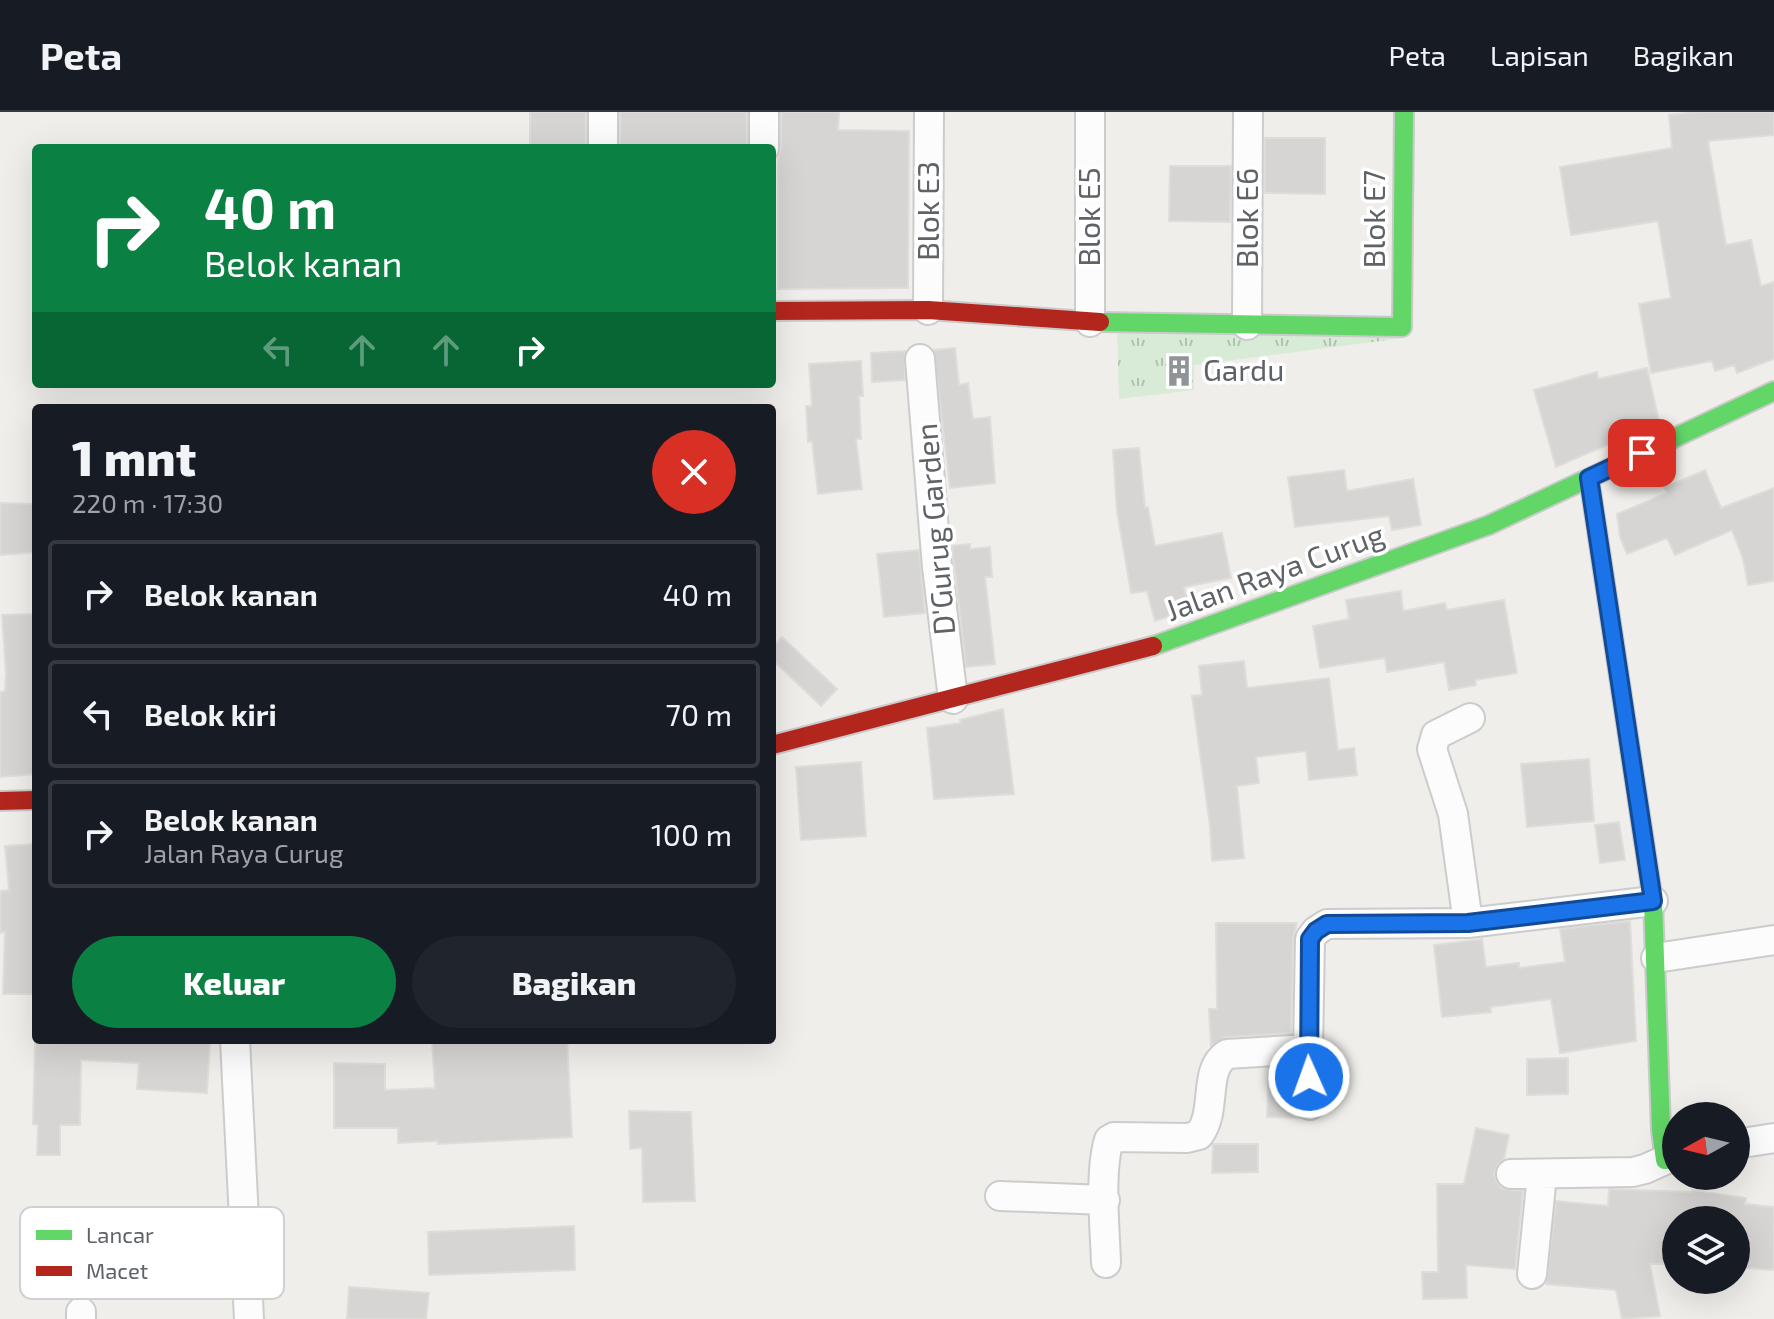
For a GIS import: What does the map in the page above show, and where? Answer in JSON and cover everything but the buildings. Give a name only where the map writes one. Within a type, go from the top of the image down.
[{"type":"street","points":[[603,112],[603,144]]},
{"type":"street","points":[[764,112],[764,144]]},
{"type":"street","name":"Blok E3","points":[[928,310],[929,112]]},
{"type":"street","name":"Blok E5","points":[[1090,112],[1090,322]]},
{"type":"street","name":"Blok E6","points":[[1247,325],[1248,112]]},
{"type":"street","name":"Blok E7","points":[[1247,325],[1402,327],[1404,112]]},
{"type":"street","points":[[776,311],[928,310],[1090,322],[1247,325]]},
{"type":"street","name":"D'Gurug Garden","points":[[920,359],[937,567],[953,699]]},
{"type":"street","name":"Jalan Raya Curug","points":[[776,744],[1134,653],[1489,525],[1774,391]]},
{"type":"street","points":[[1589,478],[1653,901],[1662,1133]]},
{"type":"street","points":[[1468,923],[1453,814],[1432,749],[1436,735],[1470,718]]},
{"type":"street","points":[[0,801],[32,800]]},
{"type":"street","points":[[1310,1105],[1310,939],[1327,924],[1468,923],[1653,901]]},
{"type":"street","points":[[1656,958],[1774,940]]},
{"type":"street","points":[[235,1044],[243,1207]]},
{"type":"street","points":[[1106,1263],[1106,1150],[1109,1140],[1114,1137],[1187,1138],[1199,1135],[1209,1119],[1214,1070],[1218,1060],[1227,1054],[1308,1049]]},
{"type":"street","points":[[1750,1142],[1774,1138]]},
{"type":"street","points":[[1511,1174],[1633,1172],[1662,1162]]},
{"type":"street","points":[[1532,1274],[1542,1175]]},
{"type":"street","points":[[1000,1196],[1105,1200]]},
{"type":"street","points":[[248,1299],[249,1319]]},
{"type":"green space","points":[[1117,325],[1404,338],[1194,365],[1194,390],[1119,399]]},
{"type":"traffic: fast","points":[[1100,322],[1402,327],[1404,112]]},
{"type":"traffic: fast","points":[[1153,646],[1489,525],[1774,391]]},
{"type":"traffic: fast","points":[[1589,478],[1653,901],[1662,1138]]},
{"type":"traffic: jam","points":[[776,311],[928,310],[1100,322]]},
{"type":"traffic: jam","points":[[776,744],[1153,646]]},
{"type":"traffic: jam","points":[[0,801],[32,800]]},
{"type":"place","name":"Gardu","points":[[1179,371]]},
{"type":"route","points":[[1309,1077],[1310,939],[1327,924],[1468,923],[1653,901],[1589,478],[1642,453]]}]
